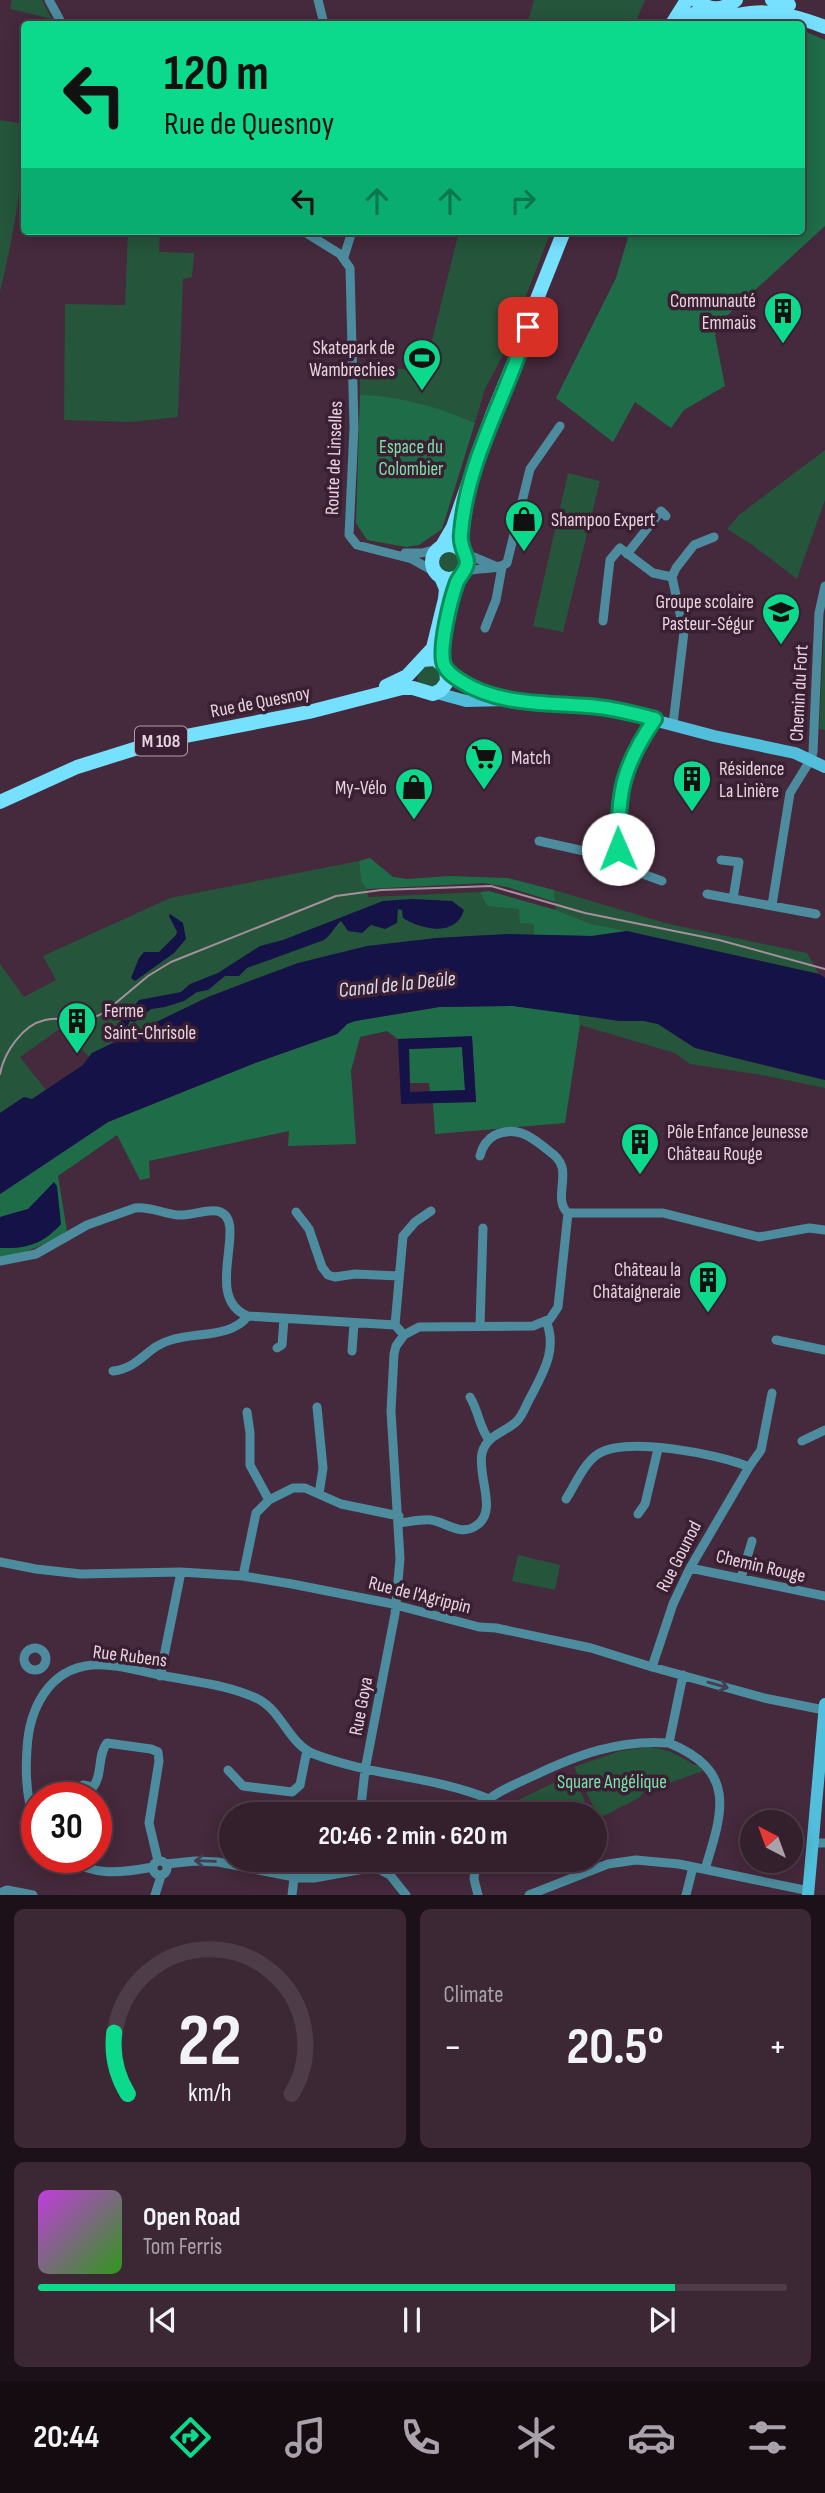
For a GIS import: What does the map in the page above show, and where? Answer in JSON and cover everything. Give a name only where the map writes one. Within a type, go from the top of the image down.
[{"type":"main road","points":[[674,21],[687,0]]},
{"type":"main road","points":[[696,0],[711,8]]},
{"type":"main road","points":[[684,21],[697,12],[727,7],[736,0]]},
{"type":"main road","points":[[772,0],[784,2],[825,21]]},
{"type":"main road","points":[[718,21],[769,11],[792,15],[825,27]]},
{"type":"main road","points":[[474,470],[461,532],[467,563],[461,574],[443,642],[446,685],[437,692],[427,694],[418,690],[412,681],[417,665],[433,648],[442,617],[446,592],[432,561],[451,532],[492,415],[496,390],[519,334],[533,309],[562,235]]},
{"type":"main road","points":[[440,548],[453,545],[463,551]]},
{"type":"main road","points":[[438,575],[451,580],[461,574]]},
{"type":"main road","points":[[417,665],[433,658],[445,667]]},
{"type":"main road","name":"Rue de Quesnoy","points":[[330,706],[398,681],[417,665]]},
{"type":"main road","name":"Rue de Quesnoy","points":[[0,802],[49,778],[121,752],[390,691],[408,688],[418,690]]},
{"type":"street","points":[[49,0],[60,21]]},
{"type":"street","points":[[318,0],[323,21]]},
{"type":"street","points":[[309,235],[344,257],[351,235]]},
{"type":"street","name":"Route de Linselles","points":[[344,257],[350,274],[354,428],[348,530],[350,539],[357,545],[421,562],[438,575]]},
{"type":"street","points":[[461,574],[507,565],[530,468],[560,426]]},
{"type":"street","points":[[628,554],[661,511],[666,516]]},
{"type":"street","points":[[673,724],[684,632],[672,577],[679,563],[694,545],[714,537]]},
{"type":"street","name":"Route de Linselles","points":[[392,553],[425,553],[440,548]]},
{"type":"street","points":[[603,621],[610,560],[620,548],[653,573],[672,577]]},
{"type":"street","points":[[463,551],[500,567]]},
{"type":"street","points":[[485,628],[496,600],[500,567]]},
{"type":"street","name":"Chemin du Fort","points":[[811,759],[820,609],[825,586]]},
{"type":"street","points":[[445,667],[477,690],[508,700]]},
{"type":"street","points":[[437,692],[466,701],[508,700],[612,709],[714,736],[795,752],[825,767]]},
{"type":"street","points":[[655,719],[637,745],[622,785],[618,814],[622,865],[662,881]]},
{"type":"street","points":[[772,905],[789,798],[793,786],[811,759]]},
{"type":"street","points":[[539,841],[620,859]]},
{"type":"street","points":[[721,860],[739,863],[733,899]]},
{"type":"street","points":[[707,894],[816,914]]},
{"type":"street","points":[[0,1262],[41,1252],[87,1225],[135,1208],[143,1207],[178,1215],[216,1211],[225,1217],[230,1226],[226,1282],[228,1297],[235,1308],[248,1316],[395,1325],[404,1335],[419,1327],[533,1326],[546,1321],[556,1312],[559,1303],[568,1213],[562,1206],[560,1161],[527,1134],[515,1132],[496,1135],[486,1142],[480,1156]]},
{"type":"street","points":[[395,1325],[403,1236],[429,1210]]},
{"type":"street","points":[[296,1212],[309,1229],[322,1267],[328,1275],[399,1276]]},
{"type":"street","points":[[568,1213],[663,1213],[759,1237],[809,1228],[825,1230]]},
{"type":"street","points":[[481,1326],[483,1228]]},
{"type":"street","points":[[113,1371],[131,1367],[165,1341],[235,1329],[248,1316]]},
{"type":"street","points":[[277,1348],[282,1345],[284,1319]]},
{"type":"street","points":[[243,1576],[254,1520],[261,1506],[293,1488],[305,1488],[341,1504],[399,1519],[432,1520],[460,1530],[479,1524],[488,1508],[481,1461],[484,1449],[489,1440],[518,1420],[543,1374],[551,1346],[551,1335],[546,1321]]},
{"type":"street","points":[[352,1351],[354,1323]]},
{"type":"street","name":"Rue Goya","points":[[361,1802],[396,1605],[400,1559],[391,1395],[395,1349],[404,1335]]},
{"type":"street","points":[[776,1340],[825,1350]]},
{"type":"street","name":"Rue Gounod","points":[[652,1667],[673,1604],[690,1568],[762,1446],[772,1393]]},
{"type":"street","points":[[470,1397],[489,1440]]},
{"type":"street","points":[[317,1407],[323,1468],[319,1494]]},
{"type":"street","points":[[247,1412],[250,1426],[250,1465],[269,1500]]},
{"type":"street","points":[[802,1441],[825,1430]]},
{"type":"street","points":[[566,1499],[587,1466],[601,1453],[620,1447],[718,1457],[749,1467]]},
{"type":"street","points":[[638,1514],[645,1504],[658,1449]]},
{"type":"street","points":[[741,1578],[752,1541]]},
{"type":"street","name":"Rue de l'Agrippin","points":[[0,1562],[95,1575],[181,1572],[243,1576],[396,1605],[480,1627],[584,1647],[769,1699],[824,1710]]},
{"type":"street","name":"Chemin Rouge","points":[[690,1568],[825,1596]]},
{"type":"street","points":[[160,1675],[181,1572]]},
{"type":"street","name":"Rue Rubens","points":[[53,1681],[69,1671],[91,1665],[206,1683],[261,1701],[307,1751]]},
{"type":"street","points":[[27,1782],[27,1737],[37,1704],[53,1681],[42,1668]]},
{"type":"street","points":[[669,1743],[683,1675]]},
{"type":"street","points":[[529,1895],[620,1862],[657,1861],[705,1869],[808,1893],[819,1843],[825,1704]]},
{"type":"street","points":[[228,1770],[243,1786],[294,1792],[300,1785],[307,1751],[365,1770],[451,1787],[489,1799],[570,1758],[633,1742],[669,1743],[704,1762],[718,1787],[720,1815],[705,1869]]},
{"type":"street","points":[[96,1782],[103,1749],[107,1743],[158,1752],[159,1761],[149,1823],[159,1864],[167,1871],[162,1876],[155,1895]]},
{"type":"street","points":[[112,1872],[186,1861],[218,1862],[294,1878],[314,1878],[375,1867],[390,1875],[406,1895]]},
{"type":"street","points":[[686,1895],[693,1867]]},
{"type":"street","points":[[475,1872],[478,1895]]},
{"type":"street","points":[[292,1895],[294,1878]]},
{"type":"street","points":[[0,1893],[7,1890],[33,1895]]},
{"type":"green space","points":[[12,0],[42,0],[52,19],[10,9]]},
{"type":"green space","points":[[534,0],[645,0],[636,21],[528,21]]},
{"type":"green space","points":[[805,31],[825,40],[825,226],[719,323],[715,335],[725,386],[684,410],[671,428],[635,402],[613,442],[556,398],[616,278],[629,235],[805,235]]},
{"type":"green space","points":[[0,120],[21,124],[21,175],[0,292]]},
{"type":"green space","points":[[128,235],[160,235],[159,252],[194,253],[192,277],[183,279],[178,417],[131,422],[64,420],[65,304],[125,305]]},
{"type":"green space","points":[[458,235],[549,235],[504,353],[485,389],[475,423],[419,403],[360,395],[360,362],[424,373]]},
{"type":"green space","name":"Espace du Colombier","points":[[360,395],[419,403],[475,423],[442,529],[419,545],[406,547],[367,540],[356,523]]},
{"type":"green space","points":[[825,450],[825,500],[797,579],[727,529],[739,515]]},
{"type":"green space","points":[[568,473],[600,481],[563,632],[533,626]]},
{"type":"green space","points":[[449,550],[458,553],[461,562],[458,571],[449,574],[440,571],[437,562],[440,553]]},
{"type":"green space","points":[[825,613],[825,730],[819,729]]},
{"type":"green space","points":[[429,664],[437,668],[441,676],[437,684],[429,688],[421,684],[417,676],[421,668]]},
{"type":"green space","points":[[370,858],[393,877],[508,878],[554,890],[555,902],[484,883],[367,889],[361,882],[359,861]]},
{"type":"green space","points":[[359,861],[361,882],[367,889],[368,897],[480,892],[487,906],[520,909],[521,923],[534,924],[534,935],[449,937],[367,948],[327,957],[287,968],[208,998],[92,1053],[89,1057],[61,1028],[20,1057],[46,1090],[32,1100],[24,1097],[0,1113],[0,964],[24,997],[56,980],[43,956],[170,898]]},
{"type":"green space","points":[[554,890],[669,924],[807,953],[819,974],[591,924],[556,910]]},
{"type":"green space","points":[[489,891],[556,910],[591,924],[627,931],[592,936],[534,935],[534,924],[520,923],[519,909],[487,906],[480,892]]},
{"type":"green space","points":[[513,1006],[579,1014],[580,1025],[565,1123],[435,1134],[433,1103],[476,1102],[472,1037],[398,1039],[387,1031],[360,1037],[351,1071],[356,1144],[288,1146],[289,1131],[149,1161],[150,1178],[140,1180],[117,1135],[58,1176],[67,1231],[35,1248],[0,1258],[0,1248],[34,1244],[61,1224],[28,1209],[0,1217],[0,1194],[108,1122],[255,1063],[337,1034],[347,1024],[355,1021],[440,1007]]},
{"type":"green space","points":[[579,1014],[658,1024],[695,1048],[825,1080],[825,1088],[690,1064],[675,1053],[580,1025]]},
{"type":"green space","points":[[462,1047],[465,1090],[430,1092],[429,1083],[410,1083],[409,1049]]},
{"type":"green space","points":[[518,1555],[560,1565],[555,1590],[512,1581]]},
{"type":"green space","name":"Square Angélique","points":[[649,1747],[662,1749],[699,1765],[703,1771],[644,1792],[639,1798],[607,1814],[607,1802],[591,1802],[574,1767],[620,1751]]},
{"type":"green space","points":[[572,1774],[585,1801],[583,1802],[514,1802]]},
{"type":"water","points":[[383,901],[452,901],[464,910],[454,924],[438,929],[419,926],[403,918],[402,910],[398,909],[397,923],[385,929],[371,925],[362,933],[348,931],[341,921],[324,940],[247,968],[239,976],[225,976],[208,990],[197,992],[184,1001],[151,1009],[135,1022],[130,1021],[126,1029],[117,1034],[111,1033],[139,1000],[181,992],[190,984],[218,973],[260,946],[283,940]]},
{"type":"water","points":[[170,914],[183,923],[186,939],[174,953],[135,981],[131,978],[144,952],[159,952],[176,935]]},
{"type":"water","name":"Canal de la Deûle","points":[[627,931],[819,974],[825,978],[825,1080],[695,1048],[658,1024],[644,1021],[620,1021],[513,1006],[439,1007],[355,1021],[347,1024],[337,1034],[255,1063],[108,1122],[0,1194],[0,1113],[24,1097],[32,1099],[83,1065],[92,1053],[208,997],[298,963],[367,946],[436,938],[507,934],[592,936]]},
{"type":"water","points":[[472,1036],[476,1102],[401,1104],[398,1039]],"holes":[[[462,1047],[465,1090],[410,1092],[409,1049]]]},
{"type":"water","points":[[54,1182],[57,1186],[61,1224],[34,1244],[0,1248],[0,1217],[28,1209]]},
{"type":"tram line","points":[[0,1074],[5,1057],[15,1041],[37,1023],[53,1019],[81,1020],[96,1016],[171,962],[336,896],[381,890],[491,886],[585,913],[719,940],[825,969]]},
{"type":"place","name":"Communauté Emmaüs","points":[[783,345]]},
{"type":"place","name":"Skatepark de Wambrechies","points":[[422,392]]},
{"type":"place","name":"Shampoo Expert","points":[[524,553]]},
{"type":"place","name":"Groupe scolaire Pasteur-Ségur","points":[[781,646]]},
{"type":"place","name":"Match","points":[[484,791]]},
{"type":"place","name":"Résidence La Linière","points":[[692,813]]},
{"type":"place","name":"My-Vélo","points":[[414,821]]},
{"type":"place","name":"Ferme Saint-Chrisole","points":[[77,1055]]},
{"type":"place","name":"Pôle Enfance Jeunesse Château Rouge","points":[[640,1176]]},
{"type":"place","name":"Château la Châtaigneraie","points":[[708,1314]]},
{"type":"route","points":[[528,327],[492,415],[474,470],[460,540],[467,564],[455,589],[443,642],[443,664],[450,674],[459,680],[491,696],[508,700],[598,707],[655,719],[637,745],[622,785],[618,809],[618,849]]}]
